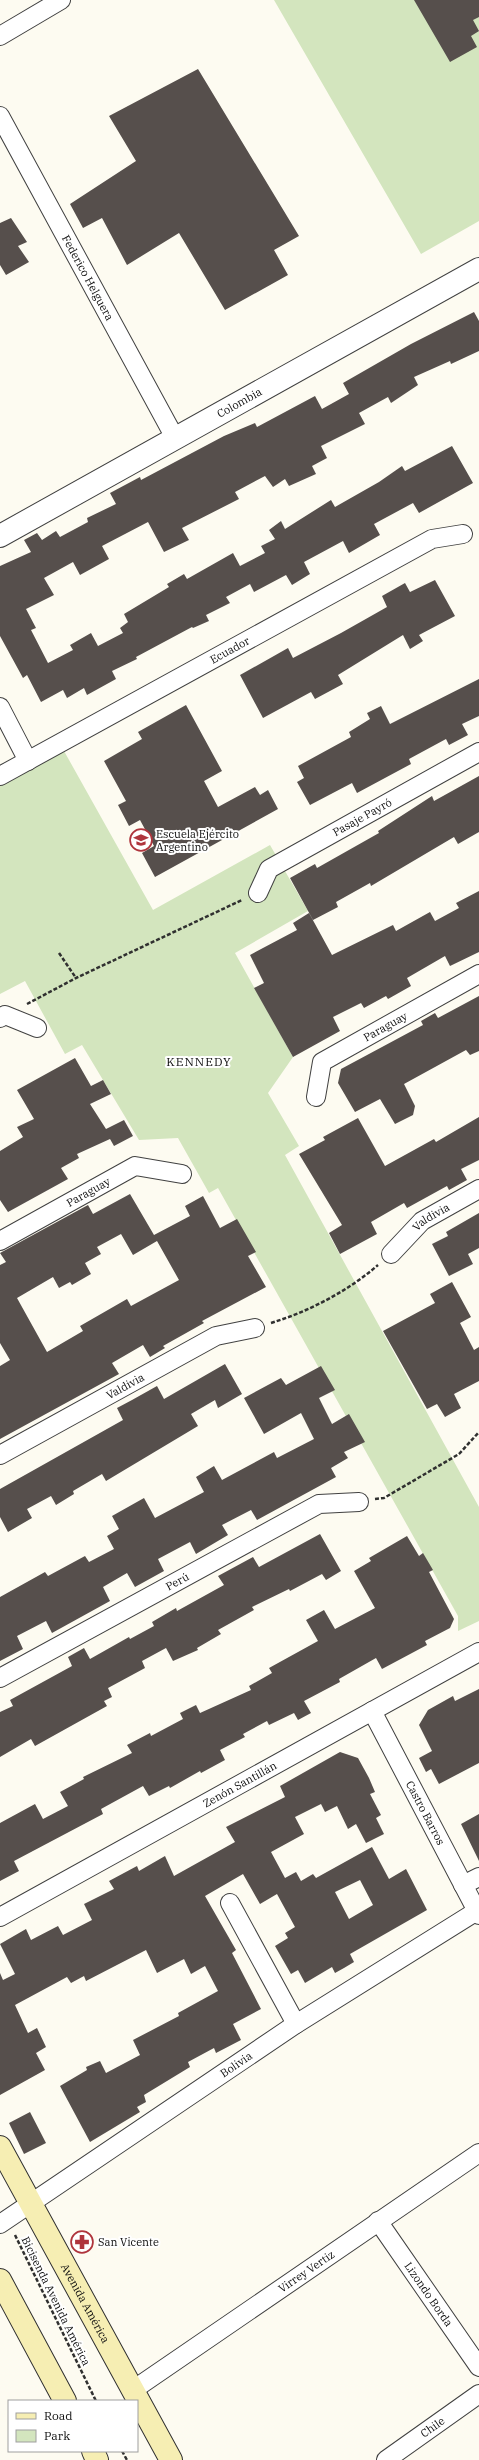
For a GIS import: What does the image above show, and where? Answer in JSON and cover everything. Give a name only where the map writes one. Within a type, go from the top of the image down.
[{"type":"main road","name":"Avenida América","points":[[0,2147],[171,2460]]},
{"type":"main road","points":[[0,2280],[65,2400]]},
{"type":"street","points":[[0,36],[61,0]]},
{"type":"street","name":"Federico Helguera","points":[[0,116],[175,438]]},
{"type":"street","name":"Colombia","points":[[0,536],[479,269]]},
{"type":"street","name":"Ecuador","points":[[0,776],[432,539],[463,534]]},
{"type":"street","points":[[0,707],[28,760]]},
{"type":"street","name":"Pasaje Payró","points":[[258,892],[269,869],[479,752]]},
{"type":"street","name":"Paraguay","points":[[316,1096],[322,1062],[479,974]]},
{"type":"street","points":[[2,1016],[36,1028]]},
{"type":"street","name":"Paraguay","points":[[0,1241],[135,1166],[182,1174]]},
{"type":"street","name":"Valdivia","points":[[391,1254],[422,1221],[479,1189]]},
{"type":"street","name":"Valdivia","points":[[0,1455],[216,1336],[255,1328]]},
{"type":"street","name":"Perú","points":[[0,1678],[319,1504],[359,1502]]},
{"type":"street","name":"Zenón Santillán","points":[[0,1917],[479,1652]]},
{"type":"street","name":"Castro Barros","points":[[372,1711],[478,1913]]},
{"type":"street","points":[[463,1885],[479,1877]]},
{"type":"street","points":[[230,1903],[296,2024]]},
{"type":"street","name":"Bolivia","points":[[4,2222],[296,2024],[478,1913]]},
{"type":"street","name":"Virrey Vertiz","points":[[133,2390],[479,2153]]},
{"type":"street","name":"Lizondo Borda","points":[[378,2221],[479,2367]]},
{"type":"street","name":"Chile","points":[[386,2460],[479,2394]]},
{"type":"path","points":[[2,1016],[76,978],[258,892]]},
{"type":"path","points":[[60,953],[76,978]]},
{"type":"path","points":[[255,1328],[296,1315],[358,1282],[391,1254]]},
{"type":"path","points":[[359,1502],[384,1498],[420,1477],[459,1454],[479,1432]]},
{"type":"path","name":"Bicisenda Avenida América","points":[[4,2222],[95,2400]]},
{"type":"green space","points":[[274,0],[479,0],[479,221],[421,254]]},
{"type":"green space","points":[[64,751],[153,910],[270,845],[308,911],[235,953],[293,1057],[268,1093],[299,1146],[285,1155],[479,1507],[479,1621],[458,1631],[458,1616],[218,1188],[209,1193],[178,1138],[139,1140],[82,1045],[65,1054],[25,981],[0,994],[0,786]]},
{"type":"building","points":[[414,0],[479,0],[479,17],[473,20],[479,31],[471,36],[477,47],[450,62]]},
{"type":"building","points":[[198,69],[299,236],[274,250],[288,275],[225,310],[179,233],[127,265],[102,218],[83,228],[70,204],[136,161],[109,116]]},
{"type":"building","points":[[11,218],[27,242],[18,246],[29,262],[6,275],[0,265],[0,223]]},
{"type":"building","points":[[474,312],[479,321],[479,351],[451,364],[450,361],[414,377],[418,385],[391,403],[388,397],[359,413],[365,424],[321,446],[327,458],[312,466],[316,474],[289,486],[285,479],[273,487],[265,476],[235,492],[239,499],[182,528],[189,540],[164,552],[148,522],[102,546],[109,559],[80,575],[73,562],[44,578],[54,595],[26,609],[36,628],[31,630],[48,663],[73,650],[70,645],[91,633],[98,646],[123,633],[120,628],[128,622],[124,614],[169,587],[167,584],[184,574],[187,579],[233,553],[240,566],[265,553],[261,546],[275,539],[269,530],[281,521],[285,529],[331,500],[335,507],[379,482],[402,466],[405,471],[452,446],[473,483],[419,513],[413,503],[374,524],[380,535],[349,553],[343,541],[304,562],[310,574],[292,585],[286,575],[254,592],[250,584],[226,597],[230,603],[206,615],[209,621],[193,628],[192,627],[136,657],[137,659],[112,671],[116,679],[87,695],[84,688],[67,698],[63,690],[41,702],[27,675],[23,678],[0,636],[0,566],[31,552],[24,540],[37,533],[42,540],[56,531],[60,537],[88,522],[87,518],[116,504],[110,493],[140,477],[141,480],[224,436],[255,423],[257,427],[315,396],[322,409],[349,394],[343,383],[411,344]]},
{"type":"building","points":[[435,580],[455,616],[419,635],[423,641],[410,649],[403,635],[338,675],[343,684],[315,699],[311,692],[263,718],[240,675],[288,648],[293,658],[341,633],[387,607],[382,596],[405,583],[410,592]]},
{"type":"building","points":[[479,679],[479,716],[462,724],[468,735],[449,745],[446,739],[409,759],[411,764],[357,793],[352,783],[310,805],[297,782],[304,778],[298,766],[351,737],[349,732],[370,719],[367,713],[381,706],[390,724]]},
{"type":"building","points":[[186,705],[222,771],[204,781],[218,807],[255,787],[260,795],[268,790],[278,809],[155,877],[142,853],[154,846],[140,820],[129,826],[118,805],[126,801],[104,761],[142,739],[138,732]]},
{"type":"building","points":[[479,776],[479,832],[458,844],[454,837],[371,886],[370,883],[336,902],[338,907],[313,920],[290,878],[315,864],[317,868],[379,833],[378,831],[432,796],[434,801]]},
{"type":"building","points":[[479,891],[479,952],[450,966],[445,956],[407,978],[411,986],[388,999],[386,996],[364,1008],[361,1003],[333,1017],[340,1031],[293,1057],[254,988],[264,983],[250,955],[297,930],[293,923],[309,913],[332,955],[393,925],[396,931],[430,912],[435,921],[459,908],[456,903]]},
{"type":"building","points":[[479,996],[479,1051],[470,1055],[466,1050],[404,1084],[415,1106],[413,1115],[395,1124],[380,1099],[355,1112],[338,1083],[341,1069],[423,1025],[421,1021],[435,1013],[438,1018]]},
{"type":"building","points":[[75,1058],[91,1086],[103,1080],[111,1094],[90,1104],[106,1129],[124,1120],[133,1136],[114,1146],[110,1139],[77,1154],[79,1158],[61,1168],[68,1179],[8,1212],[0,1200],[0,1151],[23,1137],[17,1127],[34,1119],[17,1090]]},
{"type":"building","points":[[479,1117],[479,1160],[461,1169],[467,1180],[449,1190],[447,1186],[407,1208],[404,1203],[371,1222],[377,1234],[340,1254],[329,1233],[342,1225],[299,1154],[325,1140],[323,1137],[358,1118],[385,1166],[434,1139],[436,1142]]},
{"type":"building","points":[[130,1194],[154,1235],[190,1216],[185,1206],[203,1196],[220,1228],[237,1219],[256,1252],[248,1256],[266,1287],[202,1321],[204,1323],[163,1346],[165,1348],[150,1357],[143,1345],[112,1363],[119,1374],[0,1439],[0,1366],[10,1360],[0,1343],[0,1265],[6,1262],[0,1253],[88,1205],[93,1214]],"holes":[[[121,1234],[133,1255],[157,1241],[179,1280],[131,1306],[127,1299],[80,1326],[83,1331],[47,1352],[17,1298],[53,1277],[59,1288],[70,1282],[72,1285],[91,1274],[85,1263],[101,1254],[97,1247]]]},
{"type":"building","points":[[479,1213],[479,1248],[468,1254],[473,1264],[449,1276],[432,1244],[448,1236],[446,1232]]},
{"type":"building","points":[[452,1282],[471,1317],[460,1323],[474,1350],[479,1347],[479,1381],[454,1394],[461,1408],[445,1417],[437,1404],[427,1409],[383,1331],[435,1303],[430,1294]]},
{"type":"building","points":[[225,1364],[242,1394],[218,1408],[215,1400],[191,1414],[198,1426],[106,1481],[102,1474],[73,1491],[74,1494],[56,1505],[51,1496],[27,1509],[32,1518],[8,1532],[0,1517],[0,1489],[123,1420],[117,1408],[157,1386],[164,1399]]},
{"type":"building","points":[[321,1366],[335,1390],[319,1398],[332,1424],[349,1414],[365,1442],[344,1452],[348,1458],[331,1468],[336,1477],[257,1520],[251,1510],[222,1525],[228,1535],[196,1554],[190,1542],[158,1559],[164,1571],[135,1587],[127,1573],[103,1587],[110,1601],[52,1633],[46,1621],[17,1636],[23,1649],[0,1661],[0,1597],[45,1572],[48,1576],[85,1556],[89,1562],[114,1549],[107,1536],[119,1529],[112,1516],[144,1498],[155,1518],[204,1492],[196,1477],[214,1466],[222,1480],[274,1452],[277,1458],[314,1439],[301,1413],[264,1434],[244,1398],[281,1378],[286,1385]]},
{"type":"building","points":[[320,1534],[341,1571],[326,1580],[322,1574],[290,1591],[289,1589],[252,1607],[254,1610],[218,1630],[221,1634],[197,1648],[198,1650],[173,1661],[166,1648],[142,1661],[145,1668],[108,1688],[112,1697],[104,1701],[107,1706],[35,1746],[31,1739],[0,1757],[0,1712],[13,1706],[10,1700],[72,1666],[68,1657],[84,1648],[90,1659],[129,1637],[130,1639],[154,1626],[152,1622],[176,1608],[177,1611],[224,1585],[218,1576],[253,1557],[259,1567]]},
{"type":"building","points":[[407,1536],[419,1556],[423,1553],[433,1570],[429,1572],[454,1619],[450,1628],[425,1641],[427,1645],[382,1669],[376,1658],[339,1679],[340,1682],[304,1701],[311,1713],[298,1720],[294,1713],[269,1725],[267,1721],[243,1734],[245,1737],[220,1750],[225,1760],[201,1773],[200,1771],[170,1788],[169,1786],[149,1796],[143,1786],[101,1809],[103,1814],[14,1861],[19,1871],[0,1881],[0,1823],[35,1804],[43,1819],[68,1806],[60,1792],[84,1779],[83,1777],[132,1753],[127,1745],[150,1733],[151,1736],[183,1719],[180,1713],[196,1705],[200,1713],[251,1690],[249,1686],[272,1673],[269,1668],[318,1641],[306,1620],[324,1610],[335,1629],[375,1608],[354,1571],[371,1561],[369,1558]]},
{"type":"building","points":[[479,1689],[479,1763],[439,1784],[431,1769],[426,1772],[419,1758],[432,1751],[419,1725],[428,1710],[453,1696],[455,1701]]},
{"type":"building","points":[[340,1752],[358,1758],[375,1792],[370,1794],[381,1815],[376,1818],[384,1834],[366,1843],[356,1824],[348,1829],[337,1806],[325,1812],[321,1804],[295,1817],[304,1834],[271,1852],[285,1878],[296,1872],[301,1881],[313,1874],[316,1878],[372,1847],[389,1879],[406,1869],[427,1910],[350,1954],[354,1962],[344,1968],[335,1973],[332,1967],[305,1983],[298,1970],[291,1974],[275,1946],[288,1938],[285,1933],[295,1927],[277,1894],[260,1904],[243,1874],[205,1896],[236,1950],[232,1953],[261,2009],[233,2024],[241,2040],[216,2053],[214,2048],[188,2062],[190,2067],[144,2095],[146,2102],[137,2107],[140,2112],[90,2142],[60,2086],[87,2070],[86,2067],[100,2061],[106,2073],[140,2055],[133,2040],[179,2016],[178,2013],[218,1991],[205,1966],[191,1974],[184,1959],[157,1973],[146,1950],[86,1981],[84,1976],[71,1983],[67,1977],[15,2005],[28,2033],[37,2028],[46,2047],[36,2053],[45,2070],[0,2095],[0,1973],[3,1980],[15,1974],[0,1944],[26,1929],[31,1940],[58,1926],[63,1935],[92,1920],[84,1904],[114,1889],[109,1881],[137,1866],[139,1871],[165,1856],[174,1876],[235,1842],[226,1827],[285,1797],[280,1786]],"holes":[[[360,1880],[373,1905],[349,1919],[335,1892]]]},
{"type":"building","points":[[479,1814],[479,1861],[461,1824]]},
{"type":"building","points":[[30,2112],[46,2143],[24,2154],[9,2123]]},
{"type":"place","name":"Escuela Ejército Argentino","points":[[141,840]]},
{"type":"place","name":"San Vicente","points":[[82,2242]]},
{"type":"district","name":"KENNEDY","points":[[199,1062]]}]
